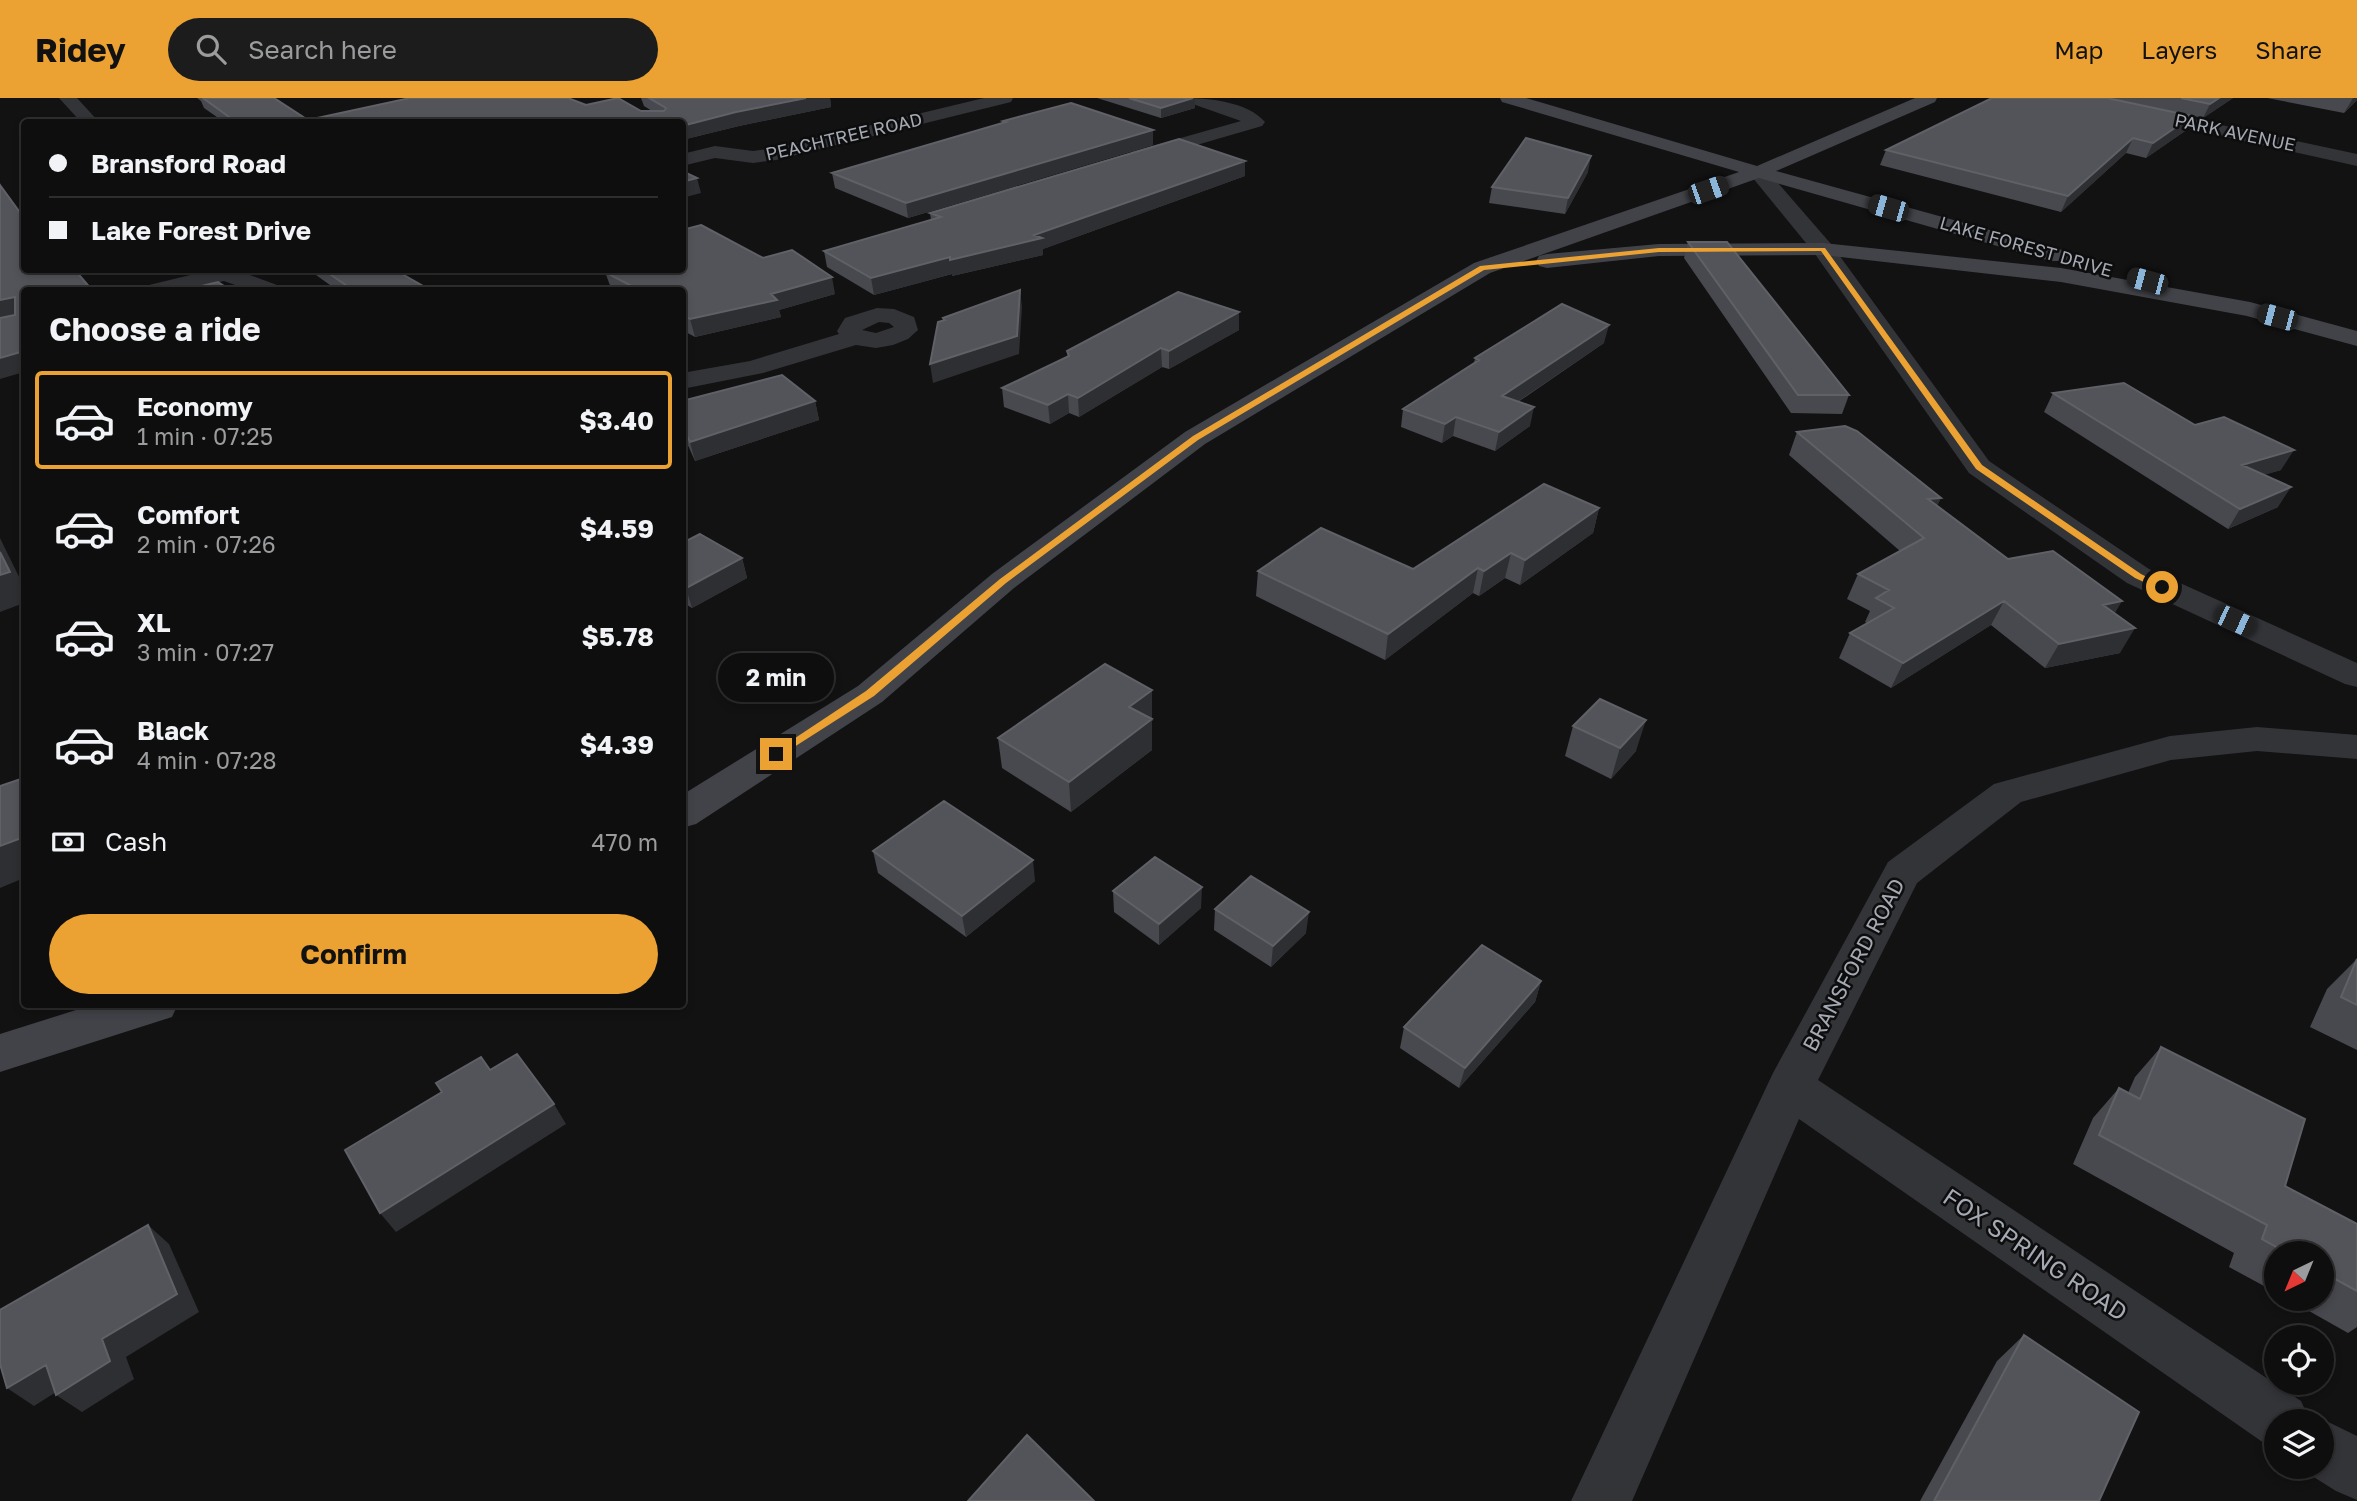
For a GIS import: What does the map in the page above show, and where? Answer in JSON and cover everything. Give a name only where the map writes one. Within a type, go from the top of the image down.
[{"type":"street","points":[[68,98],[87,119]]},
{"type":"street","name":"PEACHTREE ROAD","points":[[686,159],[715,152],[752,157],[776,154],[1005,98]]},
{"type":"street","points":[[1124,161],[1256,122],[1244,115],[1193,98]]},
{"type":"street","points":[[1508,98],[1758,172],[1823,249],[1979,467],[2138,576],[2357,676]]},
{"type":"street","points":[[1758,172],[1929,98]]},
{"type":"street","name":"PARK AVENUE","points":[[2071,98],[2357,160]]},
{"type":"street","name":"PARK AVENUE","points":[[2132,98],[2357,145]]},
{"type":"street","points":[[693,141],[751,171]]},
{"type":"street","name":"LAKE FOREST DRIVE","points":[[686,811],[870,694],[1003,581],[1195,438],[1482,268],[1758,172],[2357,339]]},
{"type":"street","name":"LAKE FOREST DRIVE","points":[[1482,268],[1659,250],[1823,249],[2061,275],[2250,309]]},
{"type":"street","points":[[169,287],[222,273]]},
{"type":"street","points":[[234,273],[263,287]]},
{"type":"street","points":[[686,380],[754,368],[856,337]]},
{"type":"street","name":"BRANSFORD ROAD","points":[[1601,1501],[1790,1087],[1902,873],[2008,793],[2170,748],[2257,739],[2357,747]]},
{"type":"street","points":[[0,1053],[143,1008]]},
{"type":"street","name":"FOX SPRING ROAD","points":[[1790,1087],[2264,1409]]},
{"type":"street","points":[[2334,1456],[2357,1470]]},
{"type":"building","points":[[203,98],[274,98],[306,119],[232,119]]},
{"type":"building","points":[[410,98],[568,98],[586,105],[618,98],[641,111],[664,111],[666,108],[649,98],[806,98],[686,125],[686,119],[313,119]]},
{"type":"building","points":[[1129,98],[1193,98],[1161,108]]},
{"type":"building","points":[[1992,98],[2107,98],[2192,116],[2153,143],[2133,138],[2068,196],[1886,150]]},
{"type":"building","points":[[2181,98],[2219,98],[2210,104]]},
{"type":"building","points":[[1071,103],[1153,130],[906,203],[832,173],[1006,122],[1003,121]]},
{"type":"building","points":[[1526,138],[1591,156],[1568,198],[1492,187]]},
{"type":"building","points":[[1179,139],[1245,161],[1034,235],[1042,238],[950,260],[950,257],[871,278],[824,251],[941,217],[930,213]]},
{"type":"building","points":[[686,173],[697,178],[686,181]]},
{"type":"building","points":[[0,185],[21,214],[21,273],[78,273],[89,287],[21,287],[21,352],[0,358],[0,318],[15,315],[15,297],[0,300]]},
{"type":"building","points":[[701,225],[763,258],[792,250],[832,277],[771,294],[777,300],[690,319],[686,317],[686,287],[633,287],[607,273],[686,273],[686,229]]},
{"type":"building","points":[[1688,242],[1727,242],[1849,395],[1798,395]]},
{"type":"building","points":[[328,273],[400,273],[425,287],[349,287]]},
{"type":"building","points":[[218,282],[226,287],[197,287]]},
{"type":"building","points":[[1020,290],[1017,336],[930,364],[938,322]]},
{"type":"building","points":[[1178,292],[1239,312],[1169,351],[1161,348],[1078,398],[1068,394],[1048,405],[1002,388],[1069,356],[1067,351]]},
{"type":"building","points":[[1562,304],[1609,325],[1502,396],[1534,407],[1499,432],[1456,417],[1445,424],[1403,409],[1479,360],[1475,358]]},
{"type":"building","points":[[782,375],[815,401],[690,442],[686,434],[686,400]]},
{"type":"building","points":[[2124,383],[2195,425],[2224,417],[2294,450],[2242,465],[2291,487],[2240,509],[2053,393]]},
{"type":"building","points":[[1845,426],[1857,431],[1941,498],[1928,499],[2008,559],[2053,551],[2122,601],[2103,605],[2135,628],[2059,644],[2004,601],[1903,663],[1850,633],[1894,608],[1876,598],[1889,590],[1858,574],[1924,538],[1797,432]]},
{"type":"building","points":[[1544,484],[1599,508],[1525,560],[1511,553],[1484,571],[1478,568],[1388,634],[1258,571],[1321,528],[1413,569]]},
{"type":"building","points":[[700,534],[742,558],[686,588],[686,541]]},
{"type":"building","points":[[0,552],[10,572],[0,575]]},
{"type":"building","points":[[1105,664],[1152,690],[1129,707],[1152,719],[1069,782],[998,738]]},
{"type":"building","points":[[1600,699],[1646,720],[1620,748],[1573,726]]},
{"type":"building","points":[[21,779],[21,838],[0,846],[0,786]]},
{"type":"building","points":[[944,801],[1033,860],[962,916],[873,851]]},
{"type":"building","points":[[1155,857],[1202,887],[1159,924],[1113,891]]},
{"type":"building","points":[[1251,876],[1309,912],[1273,946],[1215,909]]},
{"type":"building","points":[[1482,945],[1541,981],[1465,1068],[1404,1027]]},
{"type":"building","points":[[2357,959],[2357,1005],[2341,997]]},
{"type":"building","points":[[2161,1047],[2305,1119],[2285,1186],[2357,1224],[2357,1291],[2334,1279],[2334,1241],[2266,1241],[2262,1239],[2267,1225],[2099,1135],[2119,1088],[2140,1099]]},
{"type":"building","points":[[517,1054],[554,1104],[380,1213],[345,1150],[442,1092],[436,1083],[481,1057],[490,1070]]},
{"type":"building","points":[[148,1225],[177,1294],[102,1339],[110,1361],[56,1395],[46,1365],[7,1388],[0,1364],[0,1310]]},
{"type":"building","points":[[2024,1335],[2139,1412],[2099,1501],[1934,1501]]},
{"type":"building","points":[[1027,1435],[1094,1501],[968,1501]]},
{"type":"route","points":[[776,754],[870,694],[1003,581],[1195,438],[1482,268],[1659,250],[1823,249],[1979,467],[2138,576],[2162,587]]}]
